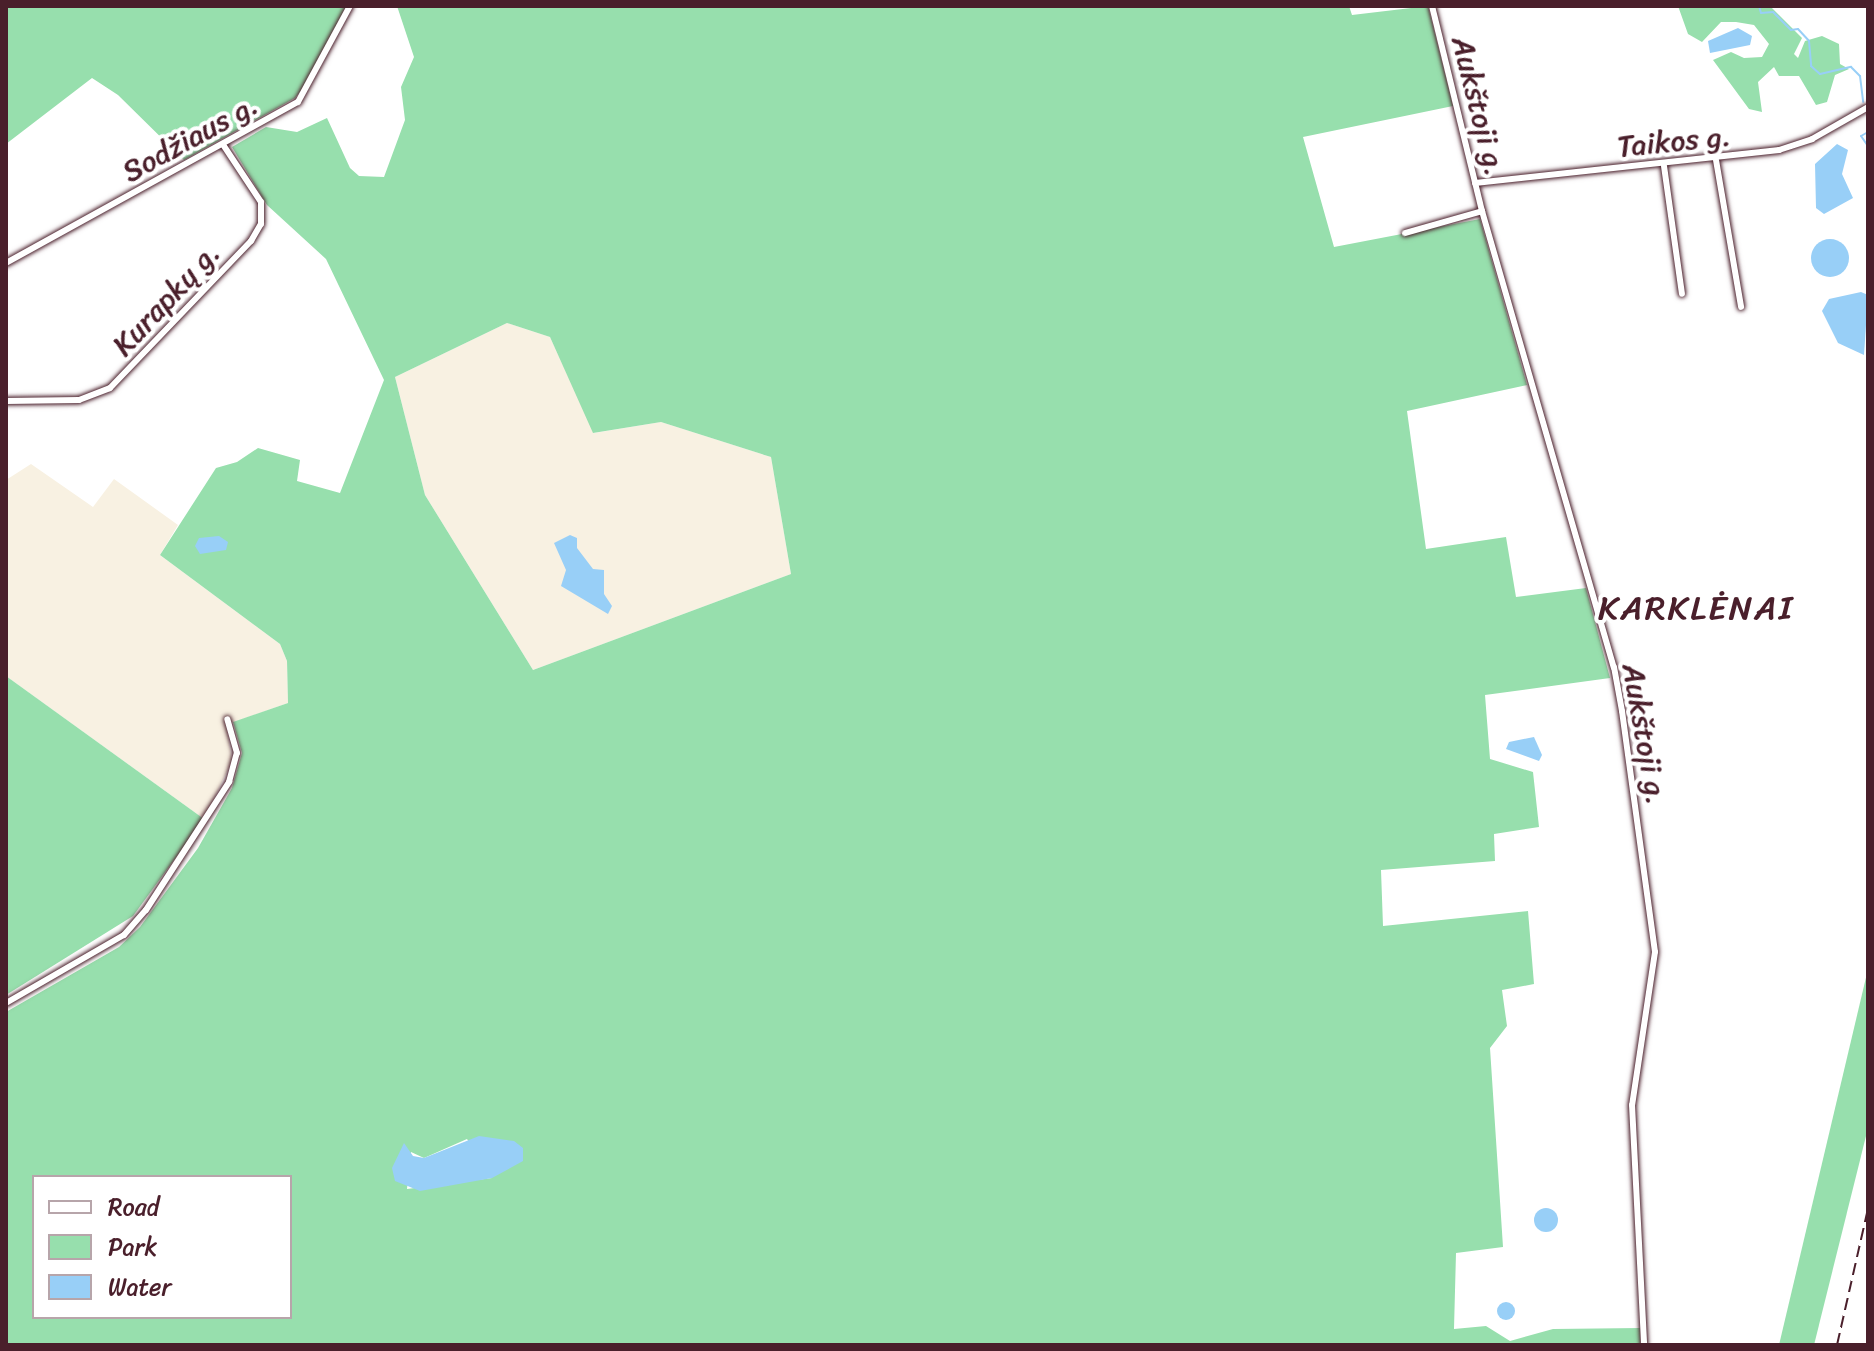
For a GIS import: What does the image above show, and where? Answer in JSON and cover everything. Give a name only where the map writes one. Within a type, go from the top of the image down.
[{"type":"street","name":"Sodžiaus g.","points":[[6,263],[224,146],[298,102],[311,86],[350,6]]},
{"type":"street","name":"Aukštoji g.","points":[[1432,6],[1482,211],[1614,667],[1648,890],[1654,975],[1632,1105],[1644,1345]]},
{"type":"street","name":"Taikos g.","points":[[1475,183],[1716,160],[1794,146],[1868,107]]},
{"type":"street","name":"Kurapkų g.","points":[[6,401],[79,400],[110,388],[251,241],[261,224],[261,202],[224,146]]},
{"type":"street","points":[[1716,160],[1741,307]]},
{"type":"street","points":[[1664,166],[1682,294]]},
{"type":"street","points":[[1405,233],[1482,211]]},
{"type":"street","points":[[6,1003],[124,935],[175,869],[218,804],[235,765],[235,738],[227,719]]},
{"type":"shaded area","points":[[507,323],[550,337],[594,433],[661,422],[771,457],[791,574],[533,670],[425,495],[395,377]]},
{"type":"shaded area","points":[[31,464],[93,507],[114,479],[178,525],[160,555],[280,644],[287,661],[288,703],[226,725],[232,761],[204,819],[6,676],[6,480]]},
{"type":"green space","points":[[6,6],[346,6],[312,77],[295,98],[184,160],[118,95],[92,78],[6,144]]},
{"type":"green space","points":[[397,6],[1349,6],[1352,15],[1428,6],[1453,106],[1303,137],[1334,247],[1480,219],[1527,385],[1407,411],[1426,549],[1506,537],[1516,597],[1586,588],[1610,678],[1485,695],[1490,759],[1533,772],[1539,827],[1494,834],[1495,861],[1381,870],[1383,926],[1528,911],[1534,984],[1502,990],[1507,1026],[1490,1048],[1503,1247],[1456,1253],[1454,1329],[1486,1326],[1510,1341],[1553,1329],[1640,1328],[1640,1345],[6,1345],[6,1012],[119,947],[140,927],[198,848],[232,788],[242,753],[233,722],[288,703],[287,661],[280,644],[160,555],[216,468],[237,462],[258,448],[300,460],[297,481],[340,493],[384,380],[326,259],[267,205],[232,147],[266,127],[297,132],[327,118],[350,168],[359,176],[384,177],[405,120],[401,87],[414,57]],"holes":[[[507,323],[550,337],[593,433],[661,422],[771,457],[791,574],[533,670],[425,495],[395,377]],[[467,1139],[492,1178],[407,1189],[411,1152],[424,1158]]]},
{"type":"green space","points":[[1678,6],[1770,6],[1802,38],[1794,54],[1798,58],[1805,41],[1822,36],[1839,44],[1840,64],[1849,69],[1835,75],[1827,102],[1816,105],[1799,76],[1779,76],[1774,67],[1758,82],[1762,112],[1749,109],[1713,60],[1731,52],[1744,58],[1762,57],[1769,44],[1754,25],[1736,22],[1721,22],[1702,42],[1688,34]]},
{"type":"green space","points":[[6,676],[204,819],[133,916],[6,995]]},
{"type":"green space","points":[[1868,969],[1868,1128],[1814,1345],[1779,1345]]},
{"type":"water","points":[[1738,28],[1752,36],[1750,45],[1710,53],[1708,41]]},
{"type":"water","points":[[1837,144],[1848,150],[1842,174],[1853,198],[1824,214],[1816,208],[1815,164]]},
{"type":"water","points":[[1830,239],[1843,245],[1849,258],[1843,271],[1830,277],[1817,271],[1811,258],[1817,245]]},
{"type":"water","points":[[1861,292],[1868,295],[1864,355],[1838,343],[1822,311],[1829,299]]},
{"type":"water","points":[[570,535],[577,538],[577,548],[593,569],[604,570],[604,594],[612,606],[608,614],[561,586],[566,570],[554,543]]},
{"type":"water","points":[[219,536],[228,542],[226,550],[200,554],[195,546],[199,538]]},
{"type":"water","points":[[1534,737],[1542,755],[1539,761],[1506,749],[1509,742]]},
{"type":"water","points":[[479,1136],[514,1141],[523,1148],[523,1161],[492,1178],[420,1191],[395,1181],[392,1168],[404,1143],[413,1156],[424,1158]]},
{"type":"water","points":[[1546,1208],[1554,1212],[1558,1220],[1554,1228],[1546,1232],[1538,1228],[1534,1220],[1538,1212]]},
{"type":"water","points":[[1506,1302],[1515,1311],[1506,1320],[1497,1311]]},
{"type":"waterway","points":[[1759,6],[1761,13],[1773,12],[1791,30],[1798,29],[1809,41],[1811,66],[1820,74],[1851,67],[1860,76],[1863,102]]},
{"type":"waterway","points":[[1868,132],[1861,136],[1868,146]]},
{"type":"railway","points":[[1837,1345],[1868,1208]]},
{"type":"district","name":"KARKLĖNAI","points":[[1696,609]]}]
